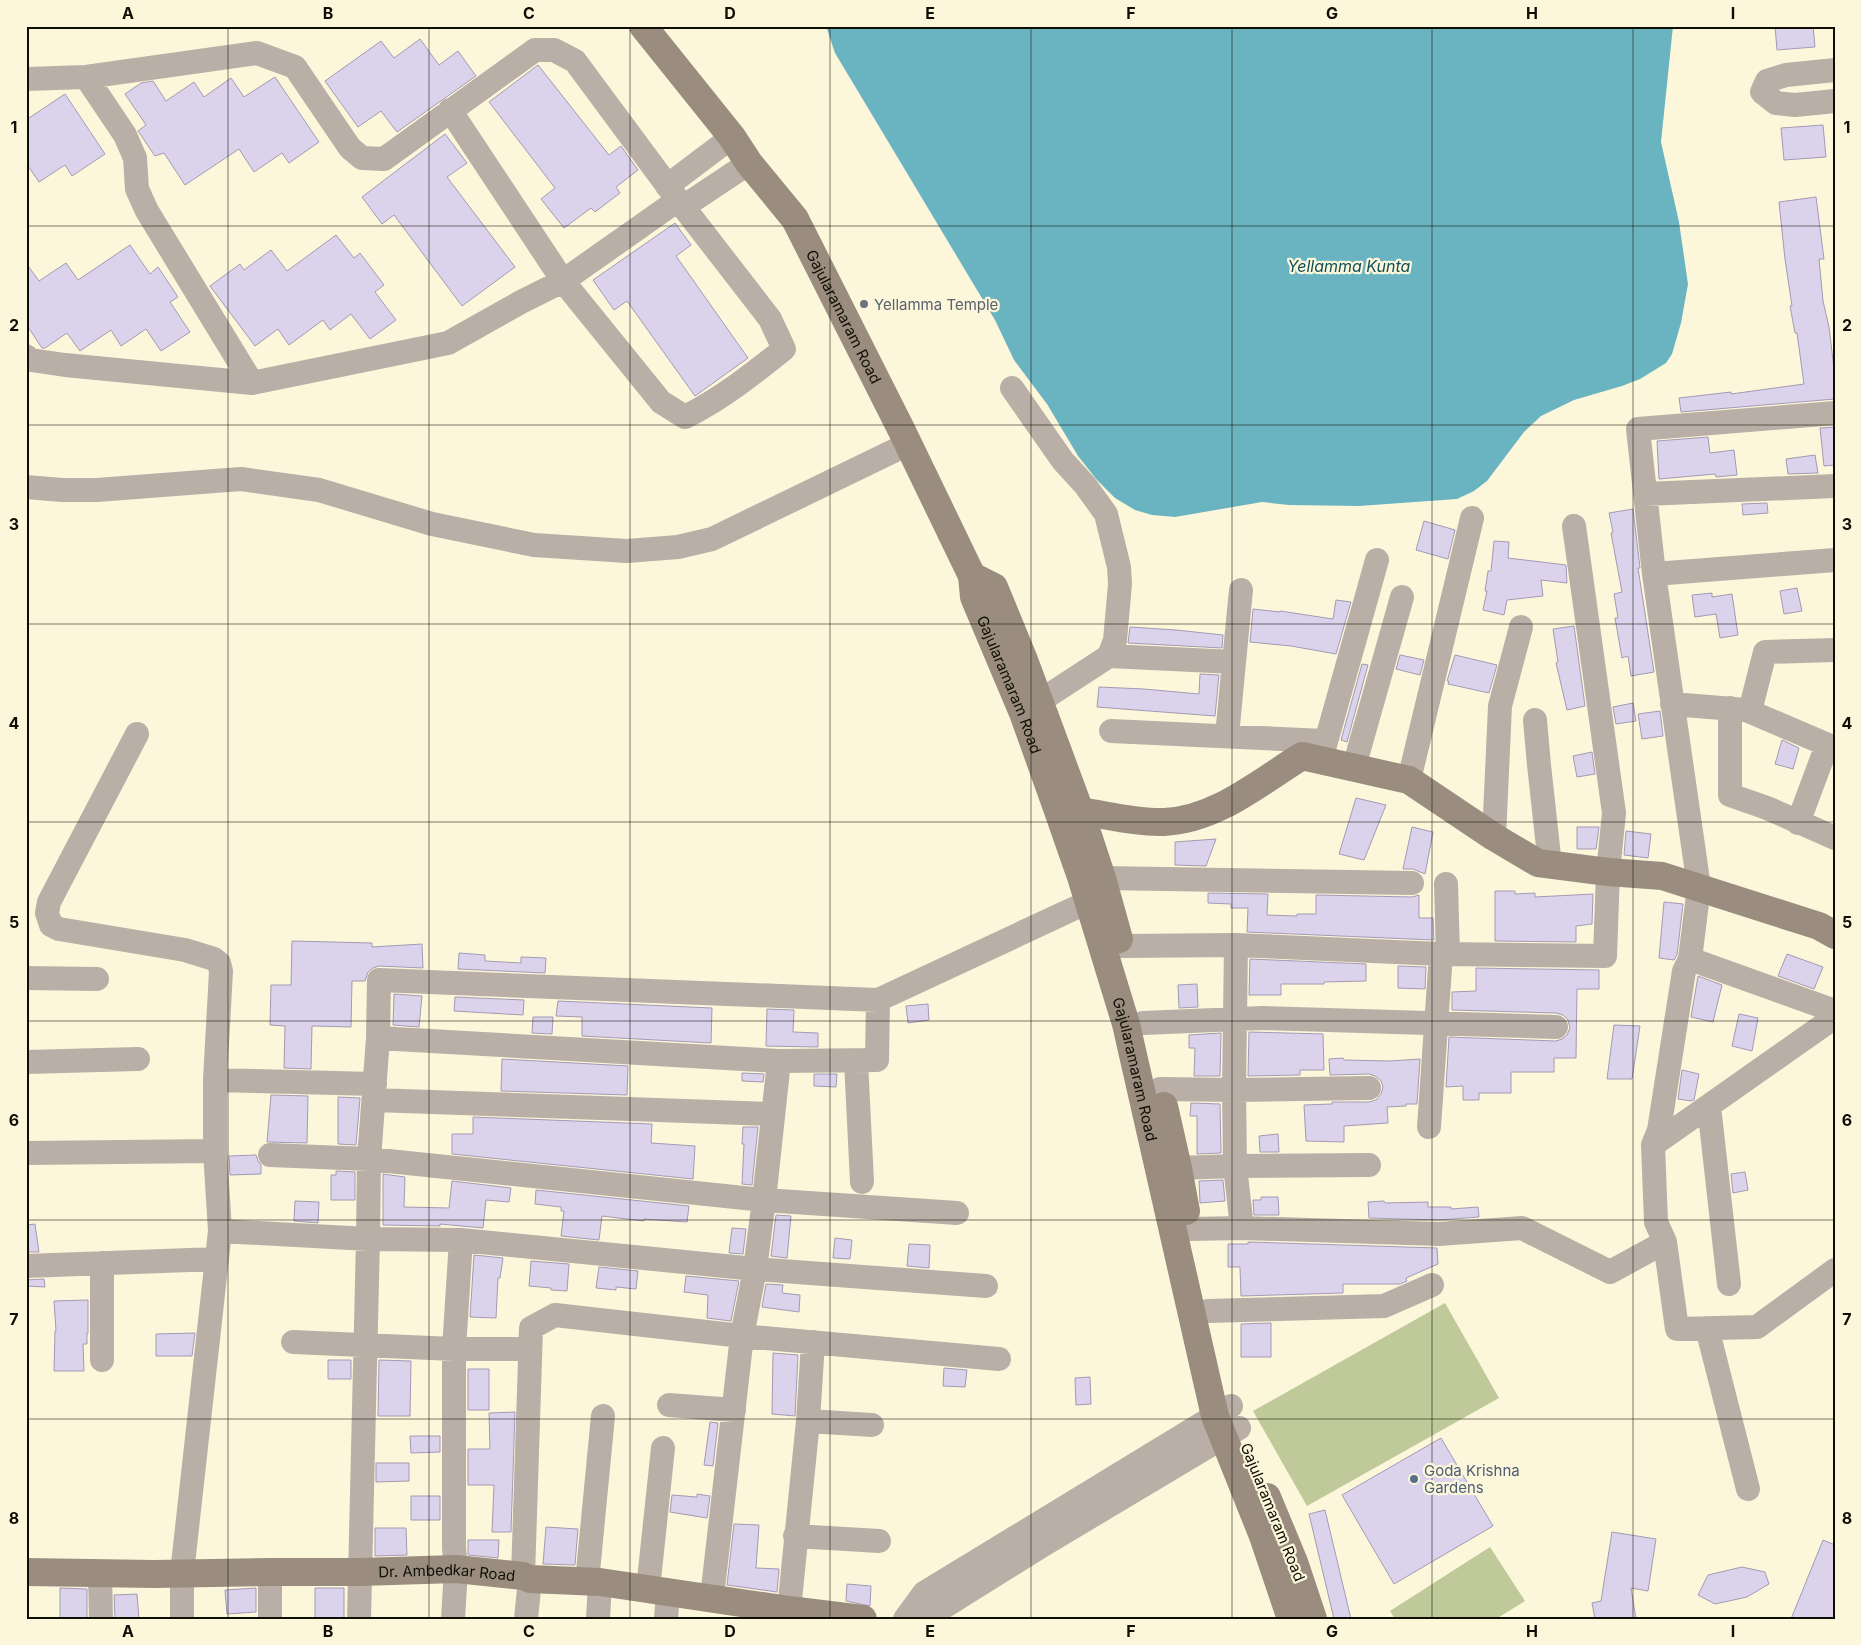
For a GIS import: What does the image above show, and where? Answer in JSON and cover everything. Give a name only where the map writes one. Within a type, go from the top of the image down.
[{"type":"main road","name":"Gajularamaram Road","points":[[642,26],[732,137],[749,163],[795,219],[905,436],[972,576],[974,597],[1023,713],[1088,902],[1126,1024],[1226,1422],[1294,1562],[1313,1619]]},
{"type":"main road","points":[[972,576],[994,587],[1040,701],[1102,878],[1160,1089],[1208,1311],[1226,1422],[1291,1619]]},
{"type":"main road","points":[[1080,811],[1164,822],[1196,817],[1231,801],[1302,756],[1323,750],[1354,767],[1409,780],[1494,837],[1538,863],[1608,872],[1662,876],[1819,926],[1835,934]]},
{"type":"main road","name":"Dr. Ambedkar Road","points":[[26,1572],[360,1572],[456,1569],[526,1578],[594,1582],[658,1590],[726,1606],[788,1610],[864,1619]]},
{"type":"street","points":[[26,79],[86,77],[257,53],[296,67],[350,148],[362,158],[384,159],[450,110],[535,50],[554,50],[575,61],[770,319],[784,349],[710,405],[685,417],[661,402],[563,281],[450,110]]},
{"type":"street","points":[[1835,70],[1786,75],[1767,81],[1762,92],[1776,103],[1795,105],[1835,101]]},
{"type":"street","points":[[86,77],[125,135],[135,158],[137,188],[147,211],[252,383]]},
{"type":"street","points":[[26,356],[31,360],[66,365],[252,383],[448,343],[563,281],[676,197],[732,137]]},
{"type":"street","points":[[676,197],[749,163]]},
{"type":"street","points":[[1012,388],[1063,461],[1085,485],[1106,514],[1117,554],[1120,584],[1115,640],[1109,656]]},
{"type":"street","points":[[1835,413],[1638,429],[1654,574],[1699,887],[1690,959],[1684,971],[1659,1130],[1653,1146],[1656,1222],[1665,1242],[1677,1329],[1757,1327],[1835,1270]]},
{"type":"street","points":[[26,487],[97,490],[241,479],[262,481],[319,490],[432,524],[534,545],[627,551],[678,547],[712,539],[905,436]]},
{"type":"street","points":[[1645,494],[1835,486]]},
{"type":"street","points":[[1409,780],[1472,518]]},
{"type":"street","points":[[1121,946],[1236,946],[1445,954],[1605,956],[1608,872],[1614,813],[1574,526]]},
{"type":"street","points":[[1111,731],[1227,736],[1323,750],[1377,560]]},
{"type":"street","points":[[1654,574],[1835,560]]},
{"type":"street","points":[[1227,736],[1241,590]]},
{"type":"street","points":[[1354,767],[1402,597]]},
{"type":"street","points":[[1494,837],[1500,706],[1520,627]]},
{"type":"street","points":[[1835,650],[1765,652],[1740,710],[1730,795],[1767,808],[1835,838]]},
{"type":"street","points":[[1040,701],[1109,656],[1234,662]]},
{"type":"street","points":[[1672,704],[1740,710],[1831,746],[1798,823]]},
{"type":"street","points":[[1535,720],[1550,865]]},
{"type":"street","points":[[136,734],[49,902],[47,913],[51,925],[59,929],[185,950],[214,959],[219,963],[221,971],[215,1080],[215,1151],[220,1231],[182,1573],[182,1619]]},
{"type":"street","points":[[1102,878],[1412,883]]},
{"type":"street","points":[[1429,1127],[1437,1024],[1445,954],[1446,884]]},
{"type":"street","points":[[359,1619],[369,1159],[378,1038],[379,980],[878,1000],[1088,902]]},
{"type":"street","points":[[1236,946],[1234,1090],[1236,1166],[1242,1228]]},
{"type":"street","points":[[1690,959],[1835,1011]]},
{"type":"street","points":[[26,978],[97,980]]},
{"type":"street","points":[[378,1038],[779,1060],[877,1060],[878,1000]]},
{"type":"street","points":[[1653,1146],[1835,1016]]},
{"type":"street","points":[[1143,1023],[1234,1019],[1556,1027]]},
{"type":"street","points":[[26,1062],[138,1059]]},
{"type":"street","points":[[726,1606],[734,1410],[742,1336],[755,1269],[764,1200],[779,1060]]},
{"type":"street","points":[[856,1061],[862,1182]]},
{"type":"street","points":[[215,1080],[374,1092],[773,1114]]},
{"type":"street","points":[[1160,1089],[1369,1088]]},
{"type":"street","points":[[1709,1106],[1729,1284]]},
{"type":"street","points":[[26,1152],[215,1151]]},
{"type":"street","points":[[270,1156],[369,1159],[764,1200],[957,1213]]},
{"type":"street","points":[[1178,1168],[1369,1165]]},
{"type":"street","points":[[1189,1229],[1242,1228],[1439,1234],[1522,1228],[1610,1272],[1665,1242]]},
{"type":"street","points":[[220,1231],[368,1239],[461,1240],[755,1269],[986,1286]]},
{"type":"street","points":[[453,1619],[456,1569],[454,1548],[454,1349],[461,1240]]},
{"type":"street","points":[[26,1266],[217,1259]]},
{"type":"street","points":[[102,1263],[102,1360]]},
{"type":"street","points":[[1208,1311],[1384,1306],[1432,1285]]},
{"type":"street","points":[[526,1619],[531,1328],[555,1315],[742,1336],[999,1359]]},
{"type":"street","points":[[1707,1328],[1748,1489]]},
{"type":"street","points":[[293,1342],[454,1349],[530,1349]]},
{"type":"street","points":[[788,1610],[808,1421],[813,1342]]},
{"type":"street","points":[[669,1405],[734,1410]]},
{"type":"street","points":[[598,1619],[594,1582],[603,1416]]},
{"type":"street","points":[[808,1421],[872,1425]]},
{"type":"street","points":[[905,1619],[924,1592],[1226,1422]]},
{"type":"street","points":[[915,1619],[942,1608],[1043,1545],[1226,1422]]},
{"type":"street","points":[[663,1448],[658,1590],[666,1619]]},
{"type":"street","points":[[795,1536],[879,1541]]},
{"type":"street","points":[[270,1572],[270,1619]]},
{"type":"street","points":[[100,1573],[101,1619]]},
{"type":"green space","points":[[1445,1303],[1499,1398],[1307,1506],[1253,1411]]},
{"type":"green space","points":[[1490,1547],[1525,1601],[1496,1619],[1395,1619],[1390,1611]]},
{"type":"water","name":"Yellamma Kunta","points":[[826,26],[1673,26],[1661,142],[1679,222],[1688,284],[1681,323],[1672,354],[1666,363],[1640,379],[1574,400],[1541,416],[1524,432],[1487,481],[1474,491],[1457,499],[1359,506],[1289,505],[1262,502],[1175,517],[1152,515],[1135,510],[1115,498],[1097,480],[1078,456],[1047,404],[1014,360],[995,320],[835,53]]},
{"type":"building","points":[[1775,26],[1813,26],[1815,47],[1777,50]]},
{"type":"building","points":[[420,39],[439,65],[458,51],[476,76],[397,132],[381,111],[358,127],[325,81],[381,41],[394,58]]},
{"type":"building","points":[[538,65],[609,155],[621,146],[638,170],[616,187],[620,193],[595,212],[591,208],[564,228],[541,199],[555,188],[489,102]]},
{"type":"building","points":[[275,77],[319,142],[289,163],[282,153],[254,172],[239,149],[185,185],[164,153],[155,156],[138,131],[146,125],[125,94],[141,83],[153,81],[166,101],[194,82],[204,97],[231,78],[244,97]]},
{"type":"building","points":[[65,94],[105,154],[72,176],[65,165],[39,182],[26,163],[26,120]]},
{"type":"building","points":[[1823,125],[1826,157],[1784,160],[1781,128]]},
{"type":"building","points":[[445,134],[467,163],[447,177],[515,267],[462,306],[394,215],[382,224],[362,197]]},
{"type":"building","points":[[1816,197],[1824,259],[1819,259],[1823,301],[1829,327],[1835,377],[1835,399],[1681,412],[1679,398],[1731,392],[1731,394],[1804,384],[1797,333],[1795,333],[1790,306],[1792,306],[1779,202]]},
{"type":"building","points":[[675,223],[691,245],[676,256],[748,358],[695,396],[627,301],[614,310],[593,280]]},
{"type":"building","points":[[336,235],[354,258],[360,253],[384,285],[375,292],[396,320],[370,339],[351,314],[330,330],[323,320],[289,345],[278,329],[255,346],[210,286],[240,264],[244,270],[271,250],[287,271]]},
{"type":"building","points":[[130,245],[150,274],[158,267],[178,297],[170,302],[190,332],[161,351],[146,329],[121,346],[111,330],[80,351],[67,333],[45,348],[42,348],[26,324],[26,263],[39,281],[66,263],[78,280]]},
{"type":"building","points":[[1835,427],[1835,465],[1824,466],[1820,428]]},
{"type":"building","points":[[1708,437],[1710,453],[1734,450],[1737,475],[1716,477],[1715,474],[1659,479],[1657,441]]},
{"type":"building","points":[[1815,455],[1818,473],[1788,474],[1786,459]]},
{"type":"building","points":[[1767,503],[1768,513],[1743,515],[1742,504]]},
{"type":"building","points":[[1633,509],[1640,568],[1638,568],[1654,672],[1631,676],[1628,656],[1622,658],[1615,618],[1618,618],[1614,594],[1622,592],[1609,513]]},
{"type":"building","points":[[1424,521],[1455,530],[1448,559],[1416,550]]},
{"type":"building","points":[[1494,541],[1509,542],[1508,558],[1566,565],[1567,583],[1541,580],[1543,596],[1507,600],[1504,615],[1483,610],[1487,591],[1485,591],[1488,571],[1491,571]]},
{"type":"building","points":[[1797,588],[1802,611],[1784,614],[1780,591]]},
{"type":"building","points":[[1712,593],[1712,597],[1732,594],[1738,635],[1720,638],[1716,614],[1695,617],[1692,595]]},
{"type":"building","points":[[1336,600],[1351,602],[1336,654],[1291,646],[1250,642],[1253,609],[1333,619]]},
{"type":"building","points":[[1574,626],[1585,706],[1567,710],[1556,663],[1558,662],[1553,629]]},
{"type":"building","points":[[1130,627],[1223,635],[1222,648],[1128,643]]},
{"type":"building","points":[[1400,655],[1424,660],[1420,675],[1396,669]]},
{"type":"building","points":[[1455,655],[1497,665],[1489,693],[1448,684],[1449,681],[1447,681]]},
{"type":"building","points":[[1362,664],[1368,665],[1347,742],[1341,740]]},
{"type":"building","points":[[1200,674],[1219,675],[1215,716],[1097,707],[1099,687],[1199,694]]},
{"type":"building","points":[[1633,703],[1636,721],[1616,724],[1613,707]]},
{"type":"building","points":[[1660,711],[1663,736],[1642,739],[1638,714]]},
{"type":"building","points":[[1782,740],[1799,748],[1793,769],[1775,764]]},
{"type":"building","points":[[1592,752],[1595,774],[1577,777],[1573,756]]},
{"type":"building","points":[[1356,798],[1386,805],[1364,860],[1339,854]]},
{"type":"building","points":[[1412,827],[1433,832],[1425,874],[1413,869],[1403,869]]},
{"type":"building","points":[[1577,827],[1599,827],[1596,849],[1577,849]]},
{"type":"building","points":[[1626,831],[1651,834],[1648,858],[1624,855]]},
{"type":"building","points":[[1216,839],[1206,866],[1175,865],[1175,842]]},
{"type":"building","points":[[1495,891],[1515,891],[1515,894],[1535,893],[1535,897],[1593,894],[1592,924],[1576,926],[1576,942],[1495,941]]},
{"type":"building","points":[[1208,893],[1268,894],[1267,915],[1297,916],[1297,914],[1316,914],[1316,895],[1412,897],[1419,895],[1419,918],[1433,918],[1434,940],[1247,932],[1248,908],[1231,908],[1231,904],[1208,903]]},
{"type":"building","points":[[1664,902],[1683,904],[1677,955],[1674,960],[1659,958]]},
{"type":"building","points":[[292,941],[372,943],[372,947],[422,944],[423,968],[379,966],[368,972],[365,981],[352,981],[351,1027],[312,1026],[311,1069],[284,1068],[285,1026],[270,1025],[271,985],[291,985]]},
{"type":"building","points":[[459,953],[485,955],[485,961],[521,963],[521,957],[546,958],[545,973],[458,969]]},
{"type":"building","points":[[1787,954],[1823,967],[1814,989],[1778,976]]},
{"type":"building","points":[[1250,959],[1366,964],[1366,981],[1324,982],[1324,984],[1281,984],[1281,995],[1249,995]]},
{"type":"building","points":[[1398,966],[1426,967],[1425,989],[1398,988]]},
{"type":"building","points":[[1476,968],[1599,970],[1599,989],[1577,989],[1576,1058],[1554,1058],[1554,1072],[1511,1072],[1511,1093],[1479,1093],[1479,1100],[1463,1100],[1463,1086],[1446,1087],[1449,1037],[1556,1041],[1567,1035],[1570,1028],[1568,1020],[1563,1015],[1556,1013],[1452,1010],[1452,992],[1476,991]]},
{"type":"building","points":[[1698,976],[1722,985],[1713,1022],[1691,1017]]},
{"type":"building","points":[[1197,984],[1198,1007],[1179,1008],[1178,985]]},
{"type":"building","points":[[394,994],[422,996],[419,1027],[393,1025]]},
{"type":"building","points":[[455,997],[524,1000],[523,1015],[454,1011]]},
{"type":"building","points":[[558,1001],[712,1008],[711,1043],[582,1036],[582,1017],[556,1016]]},
{"type":"building","points":[[928,1004],[929,1020],[908,1023],[906,1006]]},
{"type":"building","points":[[767,1009],[794,1010],[793,1032],[818,1033],[818,1047],[766,1046]]},
{"type":"building","points":[[1739,1014],[1758,1018],[1752,1051],[1732,1046]]},
{"type":"building","points":[[533,1017],[553,1017],[552,1034],[532,1033]]},
{"type":"building","points":[[1614,1025],[1640,1026],[1632,1079],[1607,1079]]},
{"type":"building","points":[[1249,1032],[1323,1034],[1324,1070],[1300,1070],[1300,1075],[1248,1076]]},
{"type":"building","points":[[1221,1033],[1220,1076],[1194,1076],[1195,1048],[1189,1048],[1189,1035]]},
{"type":"building","points":[[1343,1058],[1344,1060],[1390,1061],[1420,1059],[1417,1104],[1387,1107],[1388,1123],[1344,1126],[1344,1142],[1306,1141],[1304,1105],[1332,1104],[1332,1102],[1369,1102],[1376,1100],[1381,1094],[1383,1087],[1381,1081],[1375,1076],[1369,1074],[1330,1075],[1329,1059]]},
{"type":"building","points":[[502,1059],[628,1066],[627,1095],[501,1091]]},
{"type":"building","points":[[1682,1070],[1699,1074],[1694,1100],[1678,1099]]},
{"type":"building","points":[[742,1073],[764,1074],[763,1082],[742,1081]]},
{"type":"building","points":[[814,1074],[837,1074],[836,1087],[814,1086]]},
{"type":"building","points":[[271,1095],[308,1096],[307,1143],[267,1142]]},
{"type":"building","points":[[338,1097],[360,1098],[356,1145],[338,1144]]},
{"type":"building","points":[[1191,1103],[1220,1104],[1221,1153],[1197,1154],[1197,1116],[1190,1116]]},
{"type":"building","points":[[473,1117],[652,1124],[651,1143],[695,1146],[693,1179],[452,1154],[452,1134],[473,1134]]},
{"type":"building","points":[[743,1127],[758,1127],[752,1185],[742,1184]]},
{"type":"building","points":[[1278,1134],[1279,1152],[1260,1152],[1259,1136]]},
{"type":"building","points":[[256,1155],[261,1165],[261,1174],[230,1175],[229,1156]]},
{"type":"building","points":[[336,1171],[355,1172],[355,1200],[331,1200],[331,1175],[336,1175]]},
{"type":"building","points":[[1745,1172],[1748,1190],[1733,1193],[1731,1174]]},
{"type":"building","points":[[383,1174],[405,1177],[404,1207],[449,1208],[452,1181],[511,1188],[509,1202],[486,1200],[483,1228],[440,1224],[440,1226],[383,1225]]},
{"type":"building","points":[[1223,1180],[1225,1201],[1200,1203],[1199,1181]]},
{"type":"building","points":[[536,1190],[689,1206],[687,1222],[644,1219],[644,1221],[602,1216],[599,1240],[561,1236],[564,1211],[561,1211],[561,1207],[535,1204]]},
{"type":"building","points":[[1261,1197],[1278,1197],[1279,1215],[1254,1215],[1253,1200],[1261,1200]]},
{"type":"building","points":[[295,1201],[319,1202],[318,1223],[294,1221]]},
{"type":"building","points":[[1384,1201],[1385,1203],[1428,1202],[1428,1207],[1451,1207],[1451,1209],[1478,1207],[1479,1217],[1439,1220],[1369,1218],[1368,1202]]},
{"type":"building","points":[[776,1215],[791,1216],[787,1258],[771,1256]]},
{"type":"building","points":[[35,1224],[39,1252],[26,1252],[26,1225]]},
{"type":"building","points":[[732,1228],[746,1229],[743,1254],[729,1253]]},
{"type":"building","points":[[835,1238],[852,1240],[850,1259],[833,1258]]},
{"type":"building","points":[[1248,1242],[1437,1248],[1438,1264],[1406,1278],[1407,1281],[1400,1284],[1343,1284],[1343,1293],[1241,1296],[1240,1267],[1228,1267],[1228,1244],[1248,1244]]},
{"type":"building","points":[[909,1244],[930,1245],[929,1268],[907,1266]]},
{"type":"building","points":[[474,1255],[503,1258],[500,1278],[498,1278],[496,1318],[470,1317]]},
{"type":"building","points":[[531,1261],[569,1264],[567,1291],[529,1286]]},
{"type":"building","points":[[599,1267],[638,1271],[636,1289],[596,1288]]},
{"type":"building","points":[[686,1276],[739,1281],[731,1321],[707,1318],[708,1295],[684,1292]]},
{"type":"building","points":[[44,1279],[45,1287],[26,1286],[26,1280]]},
{"type":"building","points":[[766,1284],[783,1285],[782,1293],[800,1295],[799,1312],[762,1307]]},
{"type":"building","points":[[88,1300],[87,1344],[83,1344],[84,1371],[54,1371],[56,1331],[54,1301]]},
{"type":"building","points":[[1271,1323],[1271,1357],[1241,1357],[1241,1324]]},
{"type":"building","points":[[195,1333],[192,1356],[156,1356],[156,1334]]},
{"type":"building","points":[[773,1353],[798,1355],[795,1416],[772,1414]]},
{"type":"building","points":[[328,1360],[351,1360],[351,1379],[328,1379]]},
{"type":"building","points":[[379,1360],[411,1361],[410,1416],[378,1416]]},
{"type":"building","points":[[944,1368],[967,1370],[965,1387],[943,1386]]},
{"type":"building","points":[[468,1369],[489,1369],[489,1410],[468,1410]]},
{"type":"building","points":[[1090,1377],[1091,1404],[1076,1405],[1075,1378]]},
{"type":"building","points":[[515,1412],[511,1532],[492,1532],[494,1485],[468,1485],[468,1449],[490,1449],[489,1413]]},
{"type":"building","points":[[710,1422],[718,1423],[713,1466],[704,1465]]},
{"type":"building","points":[[410,1436],[440,1436],[440,1452],[411,1453]]},
{"type":"building","points":[[1441,1438],[1493,1526],[1394,1584],[1342,1495]]},
{"type":"building","points":[[376,1463],[409,1463],[409,1481],[376,1482]]},
{"type":"building","points":[[697,1494],[710,1496],[707,1518],[670,1512],[672,1495],[697,1497]]},
{"type":"building","points":[[411,1496],[440,1496],[440,1520],[411,1520]]},
{"type":"building","points":[[1325,1510],[1351,1619],[1334,1619],[1309,1514]]},
{"type":"building","points":[[734,1524],[759,1525],[756,1568],[779,1569],[777,1592],[727,1585]]},
{"type":"building","points":[[546,1527],[578,1529],[575,1565],[543,1564]]},
{"type":"building","points":[[375,1528],[406,1528],[407,1555],[375,1556]]},
{"type":"building","points":[[1612,1532],[1656,1539],[1648,1591],[1631,1588],[1636,1619],[1595,1619],[1592,1603],[1601,1601]]},
{"type":"building","points":[[468,1540],[499,1540],[498,1558],[468,1555]]},
{"type":"building","points":[[1823,1540],[1835,1545],[1835,1619],[1791,1619]]},
{"type":"building","points":[[1742,1567],[1765,1572],[1769,1584],[1747,1597],[1715,1604],[1698,1595],[1708,1575]]},
{"type":"building","points":[[847,1584],[871,1586],[870,1606],[846,1601]]},
{"type":"building","points":[[60,1588],[87,1589],[87,1619],[60,1619]]},
{"type":"building","points":[[256,1588],[256,1612],[227,1614],[225,1590]]},
{"type":"building","points":[[315,1588],[344,1588],[344,1619],[315,1619]]},
{"type":"building","points":[[137,1594],[139,1619],[115,1619],[114,1595]]},
{"type":"place","name":"Yellamma Temple","points":[[864,304]]},
{"type":"place","name":"Goda Krishna Gardens","points":[[1414,1479]]}]
